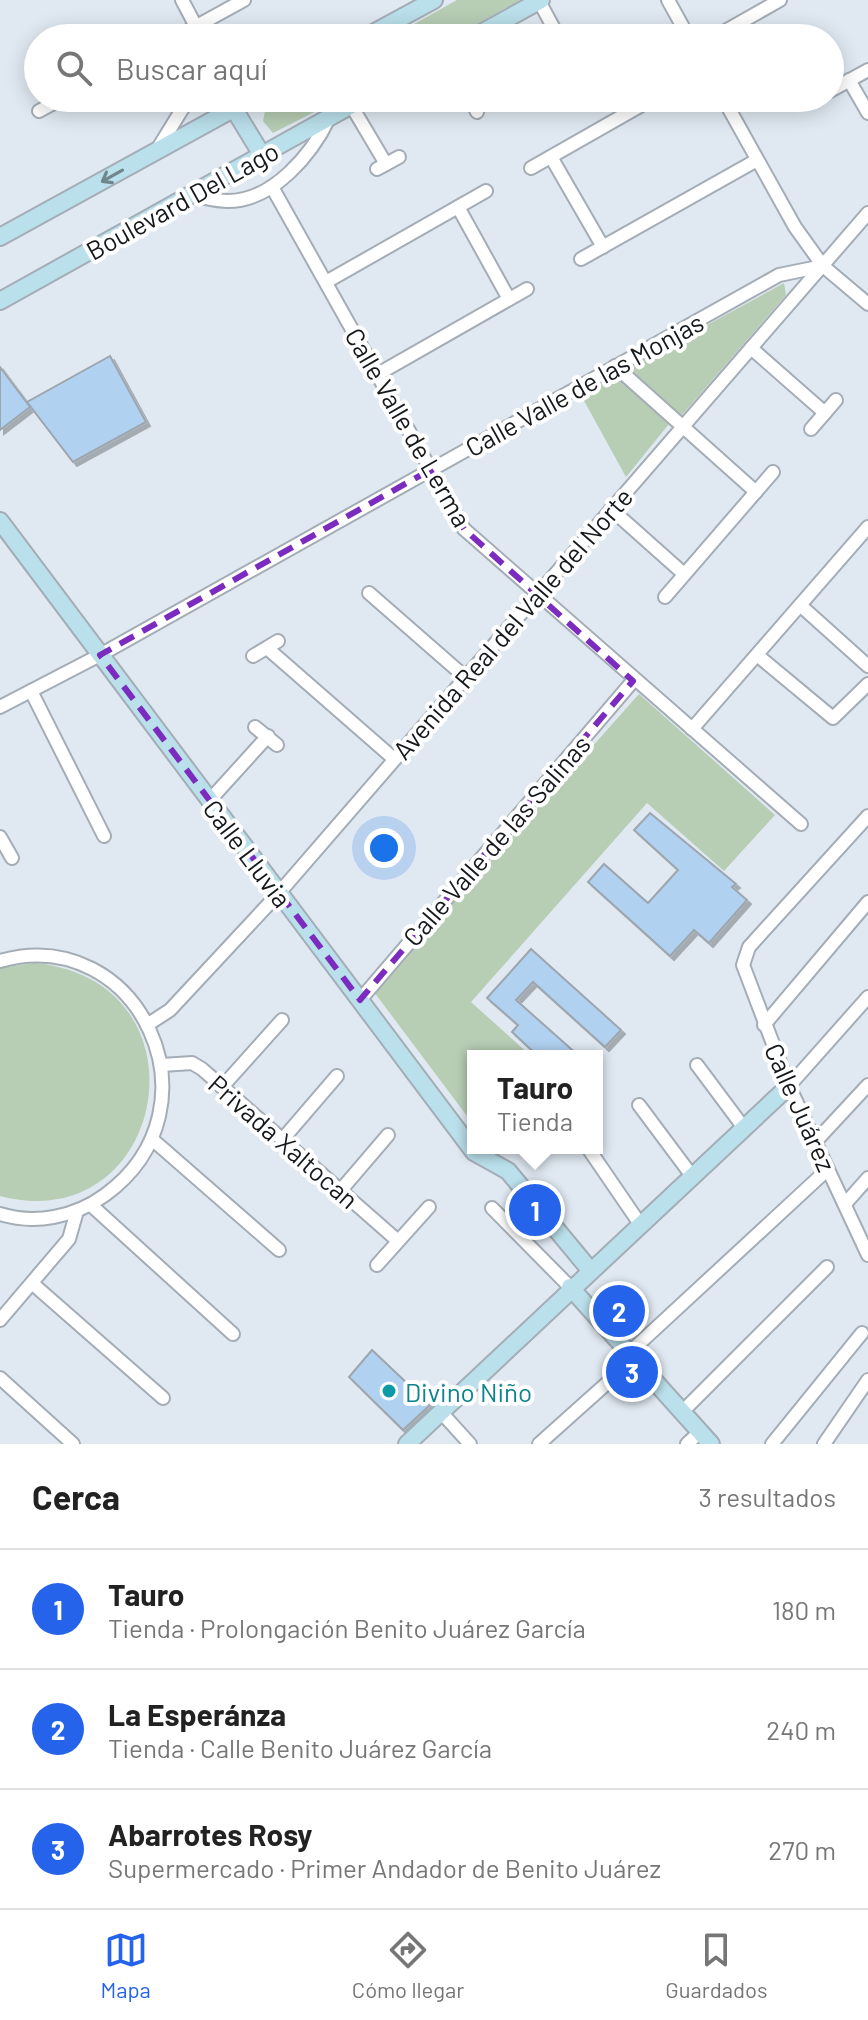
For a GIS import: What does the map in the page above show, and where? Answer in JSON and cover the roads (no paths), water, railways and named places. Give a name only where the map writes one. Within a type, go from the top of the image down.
[{"type":"street","points":[[182,0],[195,24]]},
{"type":"street","points":[[210,24],[244,0]]},
{"type":"street","points":[[390,24],[434,0]]},
{"type":"street","points":[[668,0],[681,24]]},
{"type":"street","points":[[738,24],[780,0]]},
{"type":"street","points":[[498,24],[540,1],[552,24]]},
{"type":"street","points":[[844,83],[868,70]]},
{"type":"street","points":[[849,80],[868,113]]},
{"type":"street","points":[[156,152],[180,112]]},
{"type":"street","name":"Boulevard Del Lago","points":[[0,237],[229,112]]},
{"type":"street","points":[[236,112],[262,155]]},
{"type":"street","name":"Boulevard Del Lago","points":[[0,301],[340,112]]},
{"type":"street","points":[[361,112],[381,167],[399,157]]},
{"type":"street","points":[[531,168],[630,112]]},
{"type":"street","points":[[731,112],[795,227],[823,266],[868,304]]},
{"type":"street","points":[[191,195],[230,201],[272,187],[316,144],[329,118]]},
{"type":"street","points":[[551,157],[603,247]]},
{"type":"street","points":[[581,259],[757,160]]},
{"type":"street","name":"Calle Valle de Lerma","points":[[272,187],[464,529],[633,681],[801,824]]},
{"type":"street","points":[[326,282],[486,191]]},
{"type":"street","points":[[458,207],[509,299]]},
{"type":"street","name":"Avenida Real del Valle del Norte","points":[[147,1025],[170,1010],[279,893],[868,213]]},
{"type":"street","name":"Calle Valle de las Monjas","points":[[0,707],[100,655],[779,275],[823,266]]},
{"type":"street","points":[[378,374],[527,289]]},
{"type":"street","points":[[751,348],[825,413]]},
{"type":"street","points":[[615,366],[756,492]]},
{"type":"street","points":[[811,429],[836,400]]},
{"type":"street","points":[[665,597],[773,472]]},
{"type":"street","points":[[611,509],[684,574]]},
{"type":"street","name":"Calle Lluvia","points":[[0,521],[467,1143]]},
{"type":"street","points":[[692,729],[866,532]]},
{"type":"street","points":[[369,593],[464,676]]},
{"type":"street","points":[[800,605],[868,666]]},
{"type":"street","points":[[253,656],[273,645],[393,758]]},
{"type":"street","points":[[757,655],[833,718],[868,684]]},
{"type":"street","name":"Calle Valle de las Salinas","points":[[360,1000],[633,681]]},
{"type":"street","points":[[31,691],[104,836]]},
{"type":"street","points":[[209,801],[273,740],[255,727]]},
{"type":"street","name":"Calle Juárez","points":[[868,816],[744,955],[743,965],[789,1086],[868,1255]]},
{"type":"street","points":[[0,837],[12,858]]},
{"type":"street","points":[[764,1025],[868,902]]},
{"type":"street","points":[[0,961],[45,957],[77,964],[105,979],[122,993],[147,1025],[162,1065],[163,1103],[153,1140],[128,1178],[91,1205],[77,1211],[30,1219],[0,1214]]},
{"type":"street","points":[[407,1444],[570,1287],[789,1086],[868,997]]},
{"type":"street","points":[[222,1087],[282,1020]]},
{"type":"street","name":"Privada Xaltocan","points":[[162,1065],[192,1063],[398,1241]]},
{"type":"street","points":[[697,1065],[744,1128]]},
{"type":"street","points":[[282,1140],[337,1076]]},
{"type":"street","points":[[816,1141],[868,1085]]},
{"type":"street","points":[[639,1105],[692,1176]]},
{"type":"street","points":[[341,1190],[388,1135]]},
{"type":"street","points":[[153,1140],[279,1250]]},
{"type":"street","name":"Calle Lluvia","points":[[478,1154],[508,1171],[590,1270]]},
{"type":"street","points":[[592,1154],[640,1224]]},
{"type":"street","points":[[539,1444],[828,1169]]},
{"type":"street","points":[[845,1204],[868,1178]]},
{"type":"street","points":[[91,1205],[233,1334]]},
{"type":"street","points":[[377,1265],[429,1207]]},
{"type":"street","points":[[492,1208],[570,1287],[706,1438],[687,1444]]},
{"type":"street","points":[[0,1320],[69,1239],[77,1211]]},
{"type":"street","points":[[682,1412],[827,1267]]},
{"type":"street","points":[[33,1284],[163,1398]]},
{"type":"street","points":[[772,1444],[862,1333]]},
{"type":"street","points":[[0,1378],[73,1444]]},
{"type":"street","points":[[824,1444],[868,1380]]},
{"type":"street","points":[[441,1412],[470,1444]]},
{"type":"place","name":"Tauro","points":[[535,1210]]},
{"type":"place","name":"La Esperánza","points":[[619,1311]]},
{"type":"place","name":"Abarrotes Rosy","points":[[632,1372]]},
{"type":"place","name":"Divino Niño","points":[[389,1391]]}]
